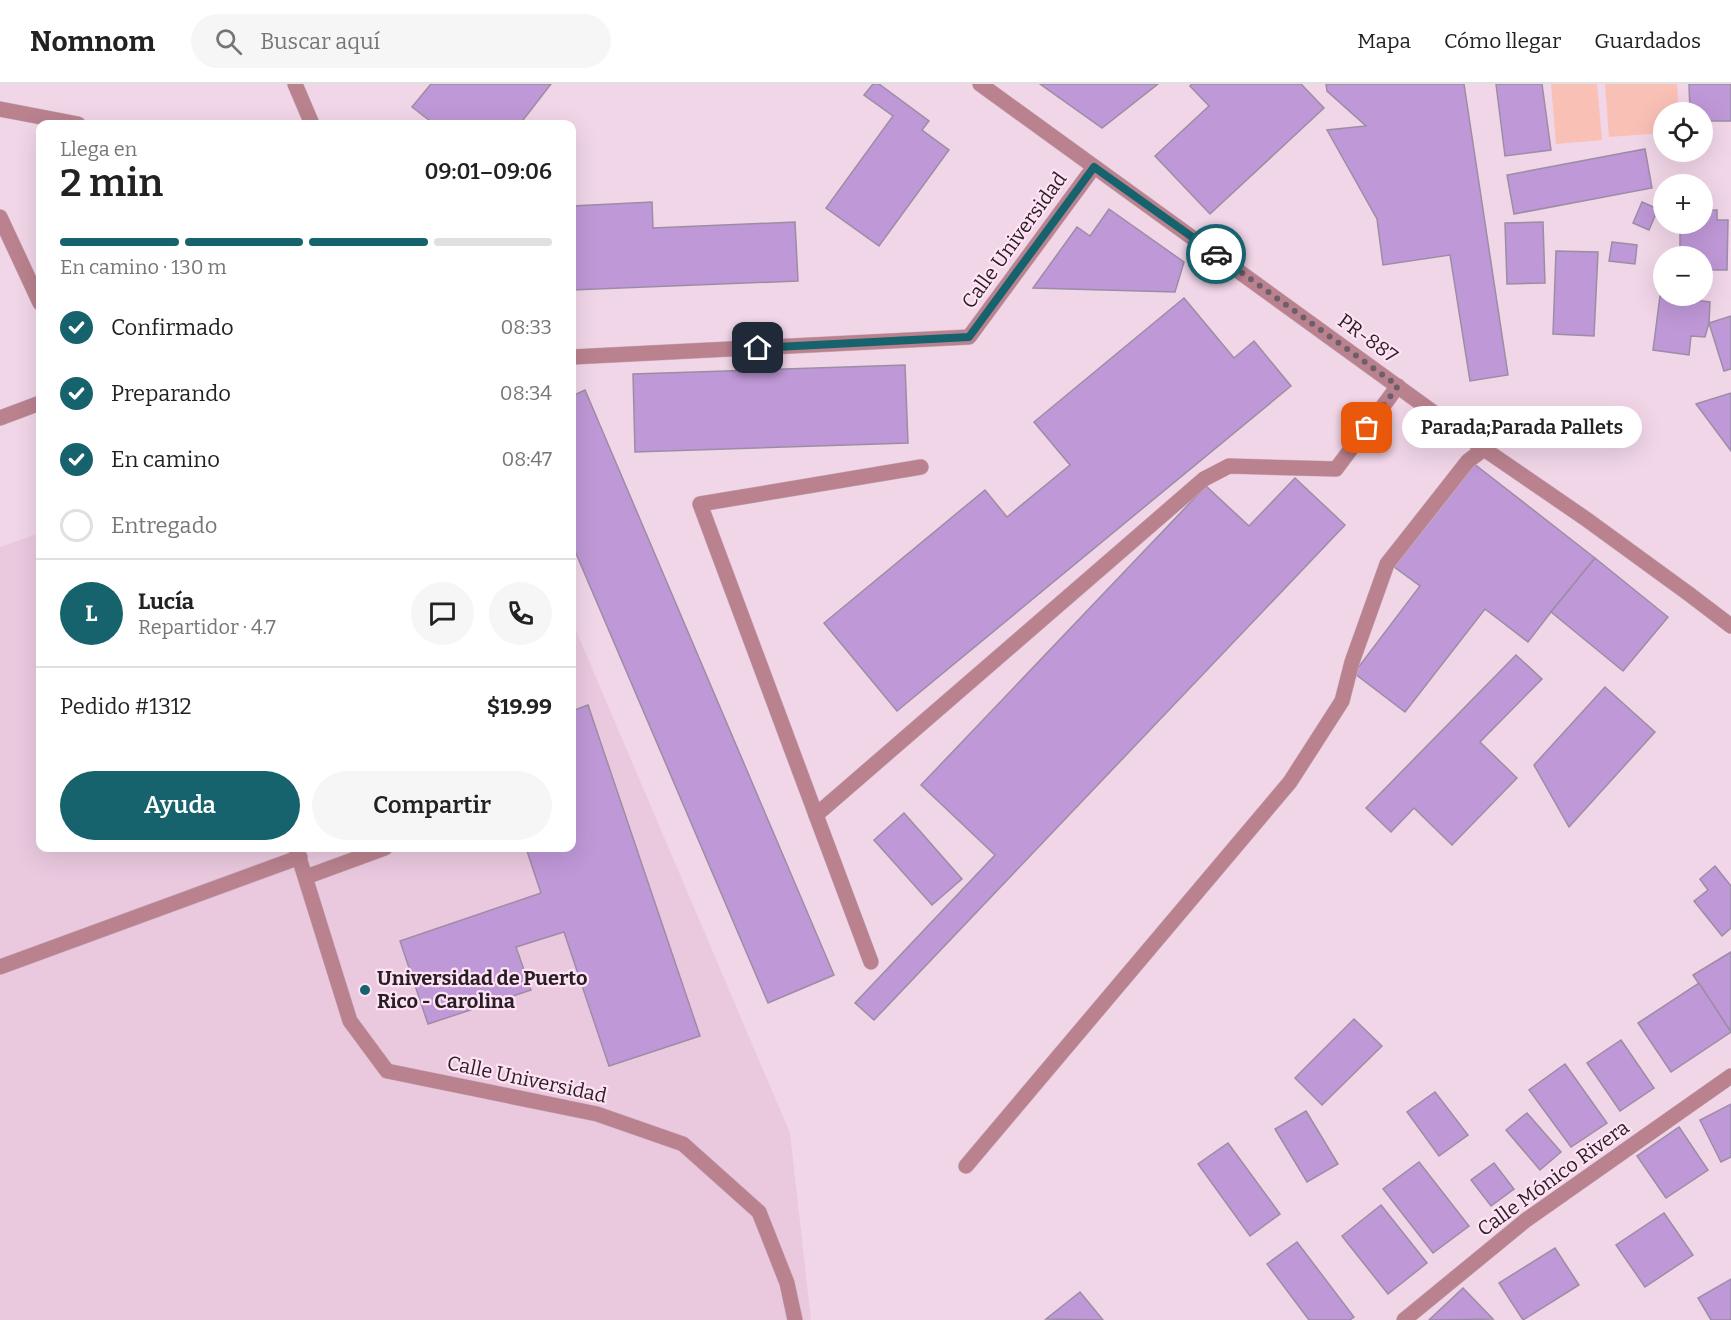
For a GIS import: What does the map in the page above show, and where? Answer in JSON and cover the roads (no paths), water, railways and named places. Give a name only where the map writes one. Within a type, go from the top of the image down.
[{"type":"street","points":[[296,84],[310,120]]},
{"type":"street","name":"PR-887","points":[[980,84],[1731,626]]},
{"type":"street","points":[[0,109],[57,120]]},
{"type":"street","name":"Calle Universidad","points":[[576,357],[969,337],[1094,167]]},
{"type":"street","points":[[0,217],[36,294]]},
{"type":"street","points":[[816,815],[1204,479],[1229,466],[1336,469],[1398,386]]},
{"type":"street","points":[[0,418],[36,404]]},
{"type":"street","points":[[966,1166],[1290,782],[1342,701],[1352,662],[1387,564],[1468,461],[1484,449]]},
{"type":"street","points":[[871,962],[700,504],[921,468]]},
{"type":"street","points":[[0,967],[298,852]]},
{"type":"street","name":"Calle Universidad","points":[[298,852],[350,1021],[387,1071],[597,1114],[683,1144],[759,1212],[787,1283],[795,1320]]},
{"type":"street","points":[[306,877],[374,852]]},
{"type":"street","name":"Calle Mónico Rivera","points":[[1404,1320],[1526,1220],[1731,1076]]},
{"type":"place","name":"Parada;Parada Pallets","points":[[1367,428]]},
{"type":"place","name":"Universidad de Puerto Rico - Carolina","points":[[365,990]]}]
